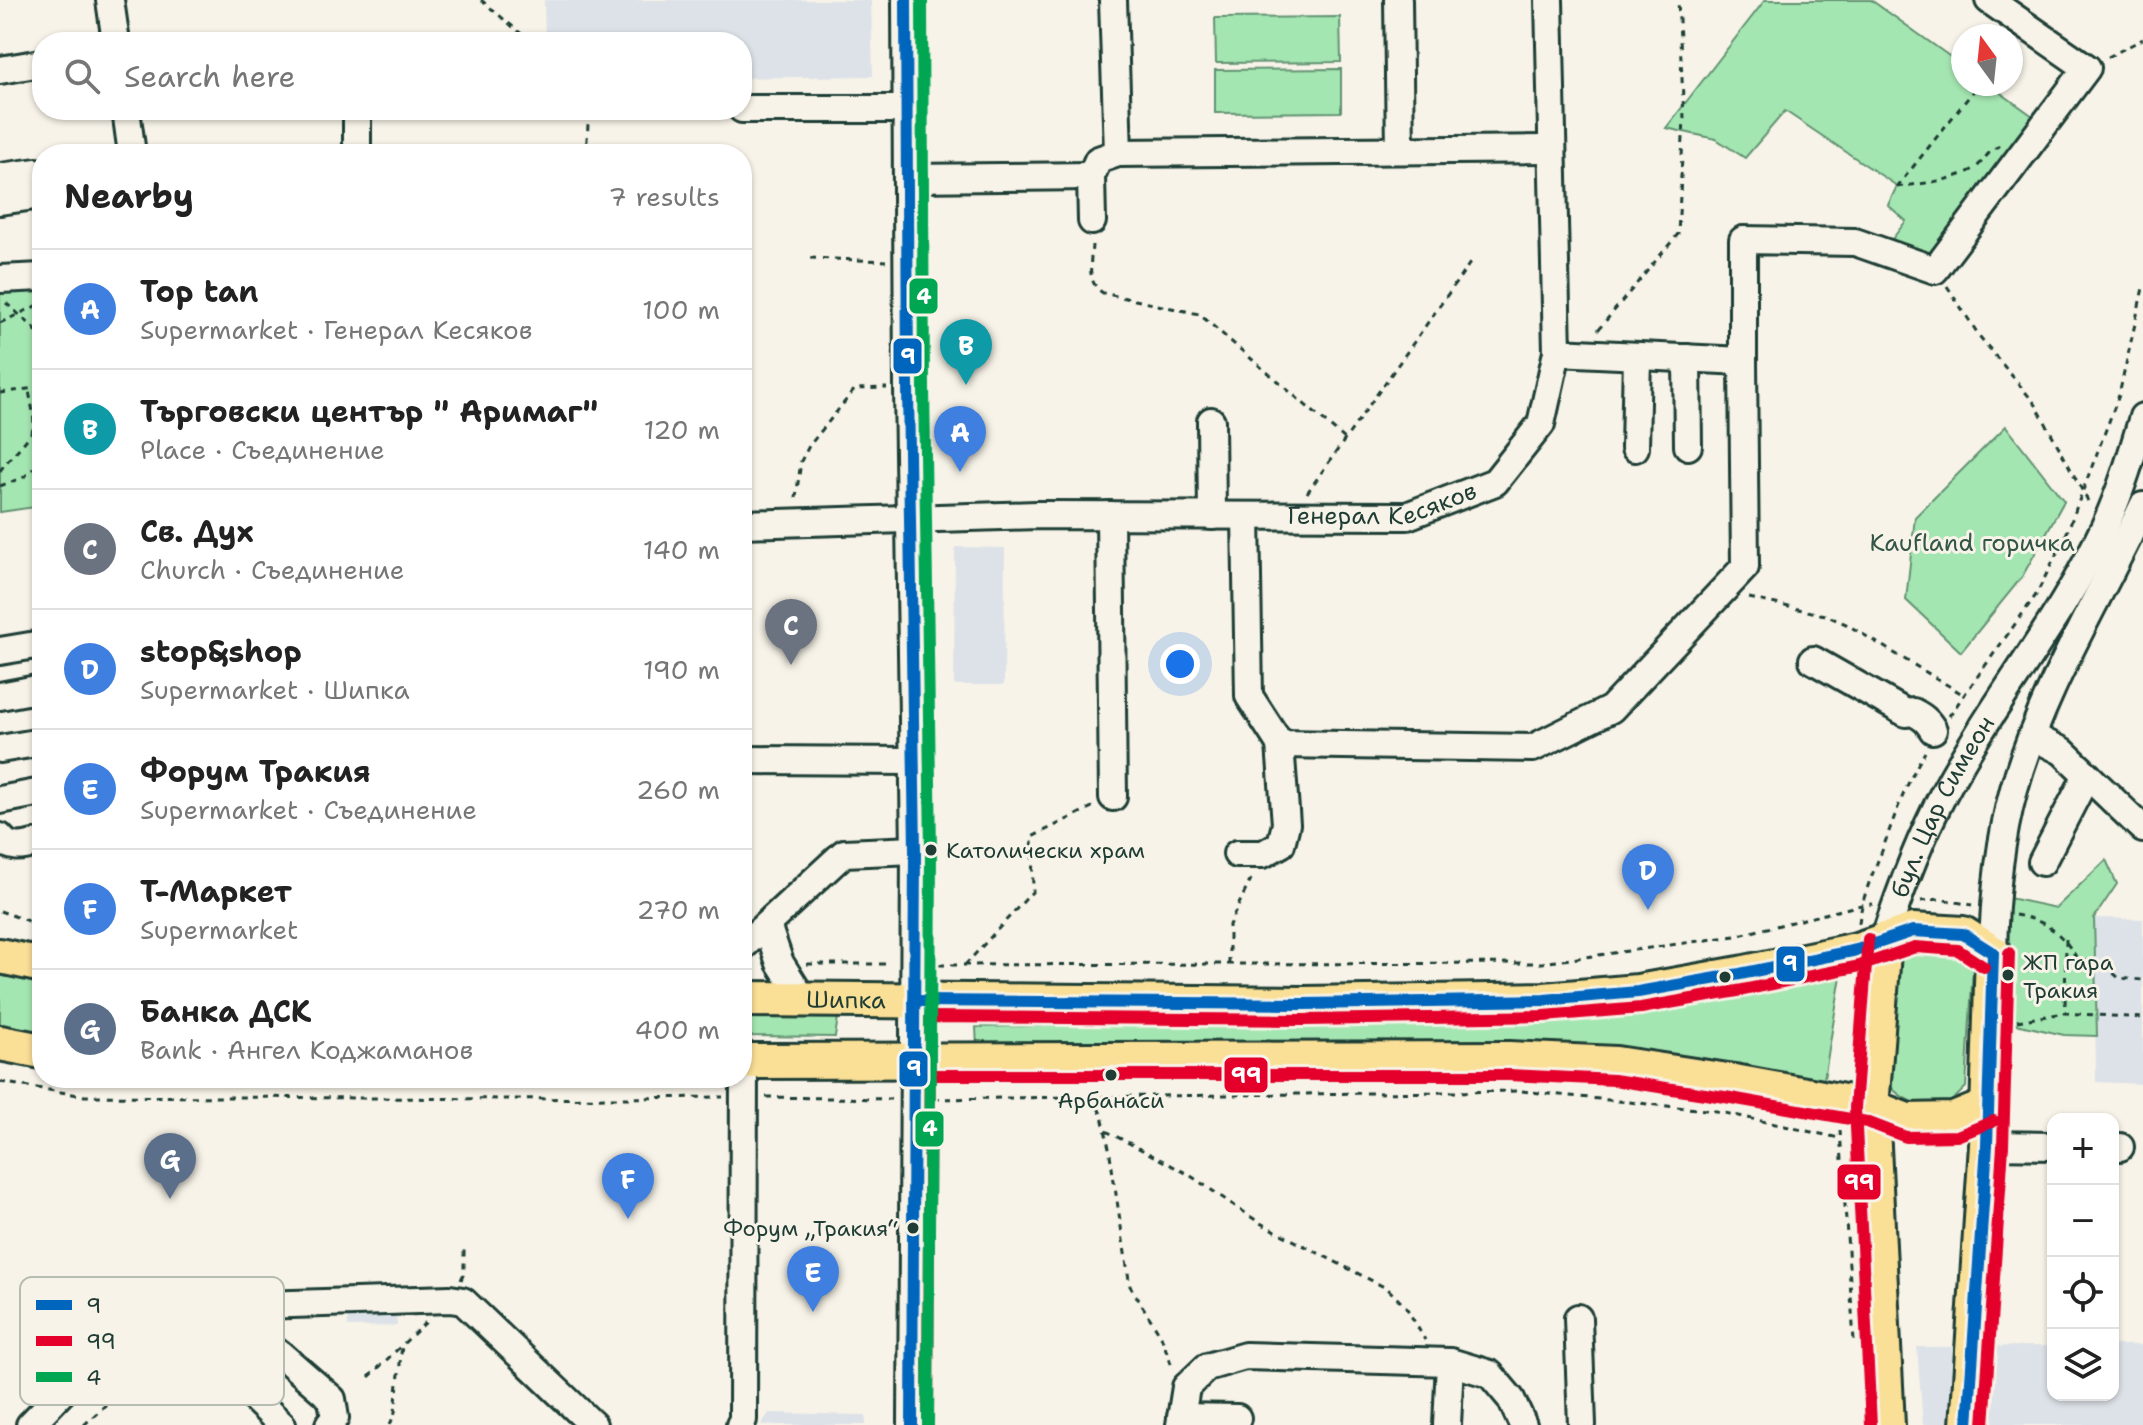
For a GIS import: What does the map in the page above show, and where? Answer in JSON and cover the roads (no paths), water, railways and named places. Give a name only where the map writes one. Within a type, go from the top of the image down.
[{"type":"main road","name":"Шипка","points":[[752,999],[1304,1004],[1544,1000],[1638,992],[1740,974],[1857,950],[1913,931],[1963,934],[1993,953]]},
{"type":"main road","name":"бул. Цар Симеон","points":[[1884,940],[1871,1107],[1887,1425]]},
{"type":"main road","name":"бул. Цар Симеон","points":[[1968,1425],[1987,1145],[1993,953]]},
{"type":"main road","points":[[1,955],[32,963]]},
{"type":"main road","points":[[0,1043],[32,1049]]},
{"type":"main road","points":[[752,1061],[1509,1059],[1616,1064],[1734,1082],[1871,1107],[1907,1121],[1954,1120],[1988,1106]]},
{"type":"street","points":[[110,0],[115,32]]},
{"type":"street","points":[[906,0],[915,850],[912,1425]]},
{"type":"street","points":[[1113,0],[1118,153]]},
{"type":"street","points":[[1398,0],[1400,150]]},
{"type":"street","name":"Генерал Кесяков","points":[[752,524],[1110,515],[1407,516],[1495,482],[1541,424],[1557,352],[1549,0]]},
{"type":"street","points":[[1280,744],[1533,748],[1611,709],[1745,567],[1743,240],[1855,242],[1935,270],[2087,68],[1989,0]]},
{"type":"street","points":[[0,70],[32,65]]},
{"type":"street","points":[[752,109],[906,109]]},
{"type":"street","points":[[127,120],[131,144]]},
{"type":"street","points":[[357,120],[357,144]]},
{"type":"street","points":[[1092,221],[1091,176],[1098,160],[1118,153],[1552,149]]},
{"type":"street","points":[[907,178],[1091,176]]},
{"type":"street","points":[[0,177],[32,182]]},
{"type":"street","points":[[0,201],[32,186]]},
{"type":"street","points":[[0,279],[32,277]]},
{"type":"street","points":[[1557,352],[1743,361]]},
{"type":"street","points":[[1635,448],[1637,356]]},
{"type":"street","points":[[1687,358],[1688,446]]},
{"type":"street","name":"бул. Цар Симеон","points":[[1884,940],[1896,903],[1943,795],[2049,626],[2105,526],[2143,417]]},
{"type":"street","points":[[1211,421],[1212,516]]},
{"type":"street","name":"бул. Цар Симеон","points":[[1993,953],[2001,843],[2014,789],[2032,736],[2079,630],[2114,568],[2143,506]]},
{"type":"street","points":[[1110,515],[1113,797]]},
{"type":"street","points":[[1246,516],[1249,696],[1280,744],[1286,824],[1281,844],[1250,854]]},
{"type":"street","points":[[2089,557],[2114,568]]},
{"type":"street","points":[[1,646],[32,644]]},
{"type":"street","points":[[1813,660],[1906,713],[1913,712],[1927,719],[1935,732],[1969,750]]},
{"type":"street","points":[[0,696],[32,688]]},
{"type":"street","points":[[2032,736],[2062,751],[2143,829]]},
{"type":"street","points":[[0,749],[32,744]]},
{"type":"street","points":[[752,760],[913,761]]},
{"type":"street","points":[[2042,862],[2087,775]]},
{"type":"street","points":[[0,800],[32,794]]},
{"type":"street","points":[[0,837],[5,844],[14,848],[32,844]]},
{"type":"street","points":[[752,938],[844,853],[915,850]]},
{"type":"street","points":[[767,925],[780,963],[802,998]]},
{"type":"street","points":[[740,1425],[743,1420],[743,1088]]},
{"type":"street","points":[[1987,1145],[2047,1146]]},
{"type":"street","points":[[284,1304],[463,1301],[593,1425]]},
{"type":"street","points":[[1578,1318],[1582,1425]]},
{"type":"street","points":[[1237,1418],[1180,1421],[1186,1387],[1207,1367],[1245,1356],[1442,1361],[1490,1374],[1511,1399],[1523,1425]]},
{"type":"street","points":[[284,1357],[332,1399],[335,1418],[329,1425]]},
{"type":"street","points":[[1442,1361],[1447,1425]]},
{"type":"street","points":[[30,1425],[49,1405]]},
{"type":"street","points":[[261,1405],[282,1425]]},
{"type":"place","name":"Търговски център \" Аримаг\"","points":[[966,385]]},
{"type":"place","name":"Top tan","points":[[960,472]]},
{"type":"place","name":"Св. Дух","points":[[791,665]]},
{"type":"place","name":"Католически храм","points":[[931,850]]},
{"type":"place","name":"stop&shop","points":[[1648,910]]},
{"type":"place","name":"ЖП гара Тракия","points":[[2008,975]]},
{"type":"place","name":"Арбанаси","points":[[1111,1075]]},
{"type":"place","name":"Банка ДСК","points":[[170,1199]]},
{"type":"place","name":"Т-Маркет","points":[[628,1219]]},
{"type":"place","name":"Форум „Тракия“","points":[[913,1228]]},
{"type":"place","name":"Форум Тракия","points":[[813,1312]]},
{"type":"park label","name":"Kaufland горичка","points":[[1972,543]]}]
